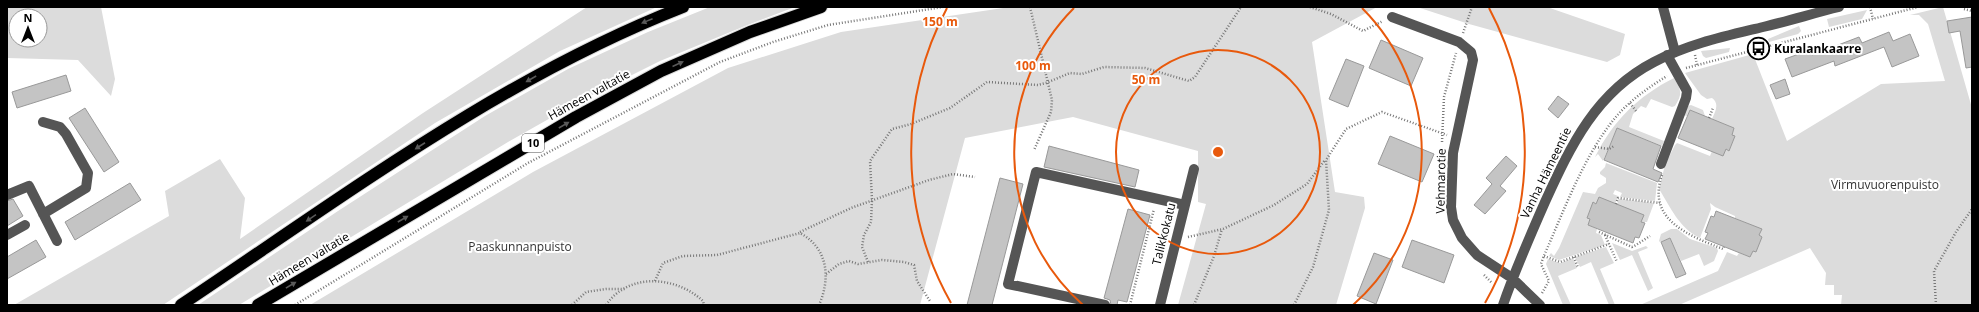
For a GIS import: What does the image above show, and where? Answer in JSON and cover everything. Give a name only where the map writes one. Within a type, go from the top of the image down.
[{"type":"highway","points":[[181,305],[425,142],[486,104],[589,48],[644,22],[684,7]]},
{"type":"highway","name":"Hämeen valtatie","points":[[258,305],[576,117],[661,71],[750,32],[821,7]]},
{"type":"street","points":[[1661,164],[1686,98],[1687,90],[1676,70],[1671,53],[1663,7]]},
{"type":"street","name":"Vanha Hämeentie","points":[[1503,305],[1512,278],[1567,154],[1591,115],[1614,90],[1632,76],[1671,53],[1831,8]]},
{"type":"street","name":"Vehmarotie","points":[[1392,17],[1459,42],[1471,52],[1473,60],[1453,153],[1451,207],[1453,220],[1462,238],[1478,254],[1512,278],[1540,305]]},
{"type":"street","points":[[43,122],[60,127],[66,134],[88,173],[86,188],[43,214]]},
{"type":"street","name":"Talikkokatu","points":[[1160,305],[1194,169]]},
{"type":"street","points":[[1105,305],[1008,284],[1036,172],[1185,205]]},
{"type":"street","points":[[7,195],[29,186],[58,241]]},
{"type":"street","points":[[7,235],[25,225]]},
{"type":"path","points":[[295,305],[528,163],[720,62],[773,42],[828,25],[943,7]]},
{"type":"path","points":[[1030,7],[1046,84],[1052,100],[1051,112],[1034,150]]},
{"type":"path","points":[[868,262],[862,247],[864,234],[871,222],[872,200],[870,161],[892,129],[912,124],[950,108],[987,82],[1046,84],[1070,73],[1082,74],[1104,67],[1145,68],[1189,81],[1195,77],[1241,7]]},
{"type":"path","points":[[1310,7],[1331,14],[1362,31],[1392,17]]},
{"type":"path","points":[[1549,281],[1541,264],[1544,256],[1594,147],[1616,117],[1630,103],[1676,70],[1918,7]]},
{"type":"path","points":[[1870,8],[1873,19]]},
{"type":"path","points":[[1964,9],[1972,10]]},
{"type":"path","points":[[1695,53],[1698,65]]},
{"type":"path","points":[[1630,103],[1636,111]]},
{"type":"path","points":[[1709,118],[1713,108]]},
{"type":"path","points":[[1176,240],[1223,229],[1274,205],[1307,184],[1326,160],[1346,130],[1382,112],[1442,134]]},
{"type":"path","points":[[1594,147],[1609,149],[1614,146]]},
{"type":"path","points":[[1294,305],[1313,267],[1329,210],[1326,160]]},
{"type":"path","points":[[1661,164],[1663,174],[1658,189],[1660,203],[1666,216],[1688,235],[1723,249],[1724,247]]},
{"type":"path","points":[[655,281],[663,263],[683,256],[717,255],[800,233],[851,208],[929,180],[953,174],[975,177]]},
{"type":"path","points":[[1616,204],[1618,198],[1660,203]]},
{"type":"path","points":[[1130,305],[1157,199]]},
{"type":"path","points":[[1936,305],[1934,271],[1956,232],[1972,209]]},
{"type":"path","points":[[1194,305],[1214,256],[1223,229]]},
{"type":"path","points":[[1598,232],[1632,247],[1650,236]]},
{"type":"path","points":[[800,233],[814,243],[826,264],[824,292],[819,305]]},
{"type":"path","points":[[1605,235],[1617,262]]},
{"type":"path","points":[[1544,256],[1560,262],[1609,244]]},
{"type":"path","points":[[1574,257],[1578,268]]},
{"type":"path","points":[[825,274],[839,264],[849,261],[858,264],[882,260],[904,262],[914,265],[917,281],[930,301]]},
{"type":"path","points":[[606,305],[612,296],[625,289],[636,284],[655,281],[666,282],[684,287],[704,302],[704,305]]},
{"type":"path","points":[[572,305],[586,292],[606,289],[625,289]]},
{"type":"green space","points":[[7,7],[101,7],[115,79],[111,96],[78,60],[7,58]]},
{"type":"green space","points":[[587,7],[657,7],[560,51],[435,123],[163,305],[14,305],[169,216],[165,191],[220,159],[245,198],[240,239],[423,113]]},
{"type":"green space","points":[[710,7],[795,7],[660,61],[584,99],[508,142],[239,305],[198,305],[338,211],[485,116],[568,69],[648,32]]},
{"type":"green space","name":"Paaskunnanpuisto","points":[[1010,7],[1377,7],[1312,42],[1335,192],[1364,197],[1365,208],[1336,305],[1178,305],[1206,204],[1198,202],[1198,151],[1073,117],[965,138],[920,305],[310,305],[533,172],[728,68],[841,32]]},
{"type":"green space","points":[[1417,7],[1547,7],[1625,34],[1620,55],[1607,62],[1469,24]]},
{"type":"green space","name":"Virmuvuorenpuisto","points":[[1943,7],[1972,108],[1972,305],[1841,305],[1842,295],[1834,295],[1834,285],[1825,285],[1826,273],[1810,248],[1679,305],[1640,305],[1718,271],[1727,252],[1737,256],[1739,253],[1750,257],[1753,251],[1756,252],[1762,237],[1759,235],[1761,229],[1735,218],[1735,216],[1715,207],[1710,203],[1711,209],[1700,238],[1686,229],[1659,189],[1665,165],[1677,143],[1710,156],[1712,151],[1726,149],[1729,151],[1735,136],[1732,135],[1734,128],[1712,119],[1716,108],[1716,103],[1712,98],[1707,99],[1701,95],[1685,73],[1753,54],[1787,141],[1881,84],[1945,81],[1928,24],[1919,15],[1910,15]]},
{"type":"green space","points":[[1867,10],[1862,19],[1829,27],[1827,19]]},
{"type":"green space","points":[[1799,26],[1801,31],[1798,34],[1769,42],[1768,39]]},
{"type":"green space","points":[[1730,48],[1729,52],[1706,58],[1703,56],[1701,51]]},
{"type":"green space","points":[[1674,78],[1680,92],[1675,106],[1672,107],[1651,99],[1646,108],[1641,106],[1633,114],[1629,127],[1664,141],[1662,146],[1617,128],[1603,161],[1598,154],[1595,157],[1618,121],[1638,101]]},
{"type":"green space","points":[[1691,105],[1703,110],[1705,116],[1690,110],[1687,116],[1683,115],[1688,106]]},
{"type":"green space","points":[[1606,163],[1657,183],[1655,201],[1620,197],[1622,193],[1615,190],[1613,194],[1618,196],[1615,204],[1593,203],[1587,217],[1590,219],[1588,225],[1597,229],[1596,233],[1601,235],[1605,245],[1559,260],[1549,256],[1551,253],[1554,256],[1559,248],[1583,192],[1595,194],[1598,188],[1606,183],[1606,178],[1600,174],[1600,172],[1605,167]]},
{"type":"green space","points":[[1619,199],[1654,203],[1647,222],[1641,222],[1644,215],[1617,205]]},
{"type":"green space","points":[[1671,229],[1677,229],[1690,239],[1717,248],[1718,251],[1714,261],[1704,266],[1699,254],[1681,261],[1670,238],[1660,242],[1659,241],[1661,234]]},
{"type":"green space","points":[[1612,243],[1632,251],[1646,246],[1648,248],[1638,252],[1653,288],[1648,291],[1632,255],[1620,260]]},
{"type":"green space","points":[[1606,247],[1614,263],[1600,269],[1615,305],[1609,305],[1591,262],[1580,267],[1575,257]]},
{"type":"green space","points":[[1573,258],[1577,268],[1558,276],[1571,305],[1563,305],[1546,264],[1548,259],[1560,263]]},
{"type":"building","points":[[1972,17],[1972,67],[1966,68],[1960,31],[1949,33],[1947,21]]},
{"type":"building","points":[[1889,32],[1893,41],[1910,34],[1919,56],[1892,67],[1884,47],[1835,66],[1834,61],[1792,77],[1785,59],[1810,50],[1812,55],[1859,37],[1862,43]]},
{"type":"building","points":[[1381,40],[1423,58],[1411,86],[1369,68]]},
{"type":"building","points":[[1346,59],[1364,66],[1348,107],[1329,99]]},
{"type":"building","points":[[66,75],[71,91],[17,108],[12,92]]},
{"type":"building","points":[[1785,79],[1790,94],[1776,99],[1770,85]]},
{"type":"building","points":[[1558,96],[1569,104],[1558,118],[1548,109]]},
{"type":"building","points":[[85,108],[119,162],[104,172],[69,118]]},
{"type":"building","points":[[1690,110],[1734,128],[1732,135],[1735,136],[1729,151],[1726,149],[1723,156],[1678,138]]},
{"type":"building","points":[[1617,128],[1661,146],[1653,169],[1662,173],[1658,182],[1604,160]]},
{"type":"building","points":[[1390,136],[1434,154],[1422,182],[1378,164]]},
{"type":"building","points":[[1049,146],[1139,170],[1135,187],[1044,167]]},
{"type":"building","points":[[1506,156],[1517,166],[1500,186],[1506,191],[1485,214],[1474,205],[1492,184],[1486,178]]},
{"type":"building","points":[[1000,178],[1023,184],[992,305],[967,305]]},
{"type":"building","points":[[130,183],[141,200],[75,240],[65,222]]},
{"type":"building","points":[[1599,197],[1644,215],[1641,222],[1645,223],[1639,238],[1635,237],[1633,243],[1588,225],[1590,219],[1587,218],[1593,202],[1596,204]]},
{"type":"building","points":[[13,199],[23,216],[7,226],[7,201]]},
{"type":"building","points":[[1128,209],[1150,215],[1127,302],[1118,300],[1117,305],[1111,305],[1110,300],[1104,298]]},
{"type":"building","points":[[1716,211],[1762,229],[1759,235],[1762,237],[1756,252],[1753,251],[1750,257],[1705,239],[1708,233],[1705,232],[1711,216],[1714,217]]},
{"type":"building","points":[[1670,238],[1686,274],[1676,278],[1661,242]]},
{"type":"building","points":[[36,240],[46,257],[7,279],[7,257]]},
{"type":"building","points":[[1412,240],[1454,255],[1444,283],[1402,267]]},
{"type":"building","points":[[1374,253],[1393,260],[1376,304],[1357,296]]},
{"type":"place","name":"Kuralankaarre","points":[[1758,49]]}]
